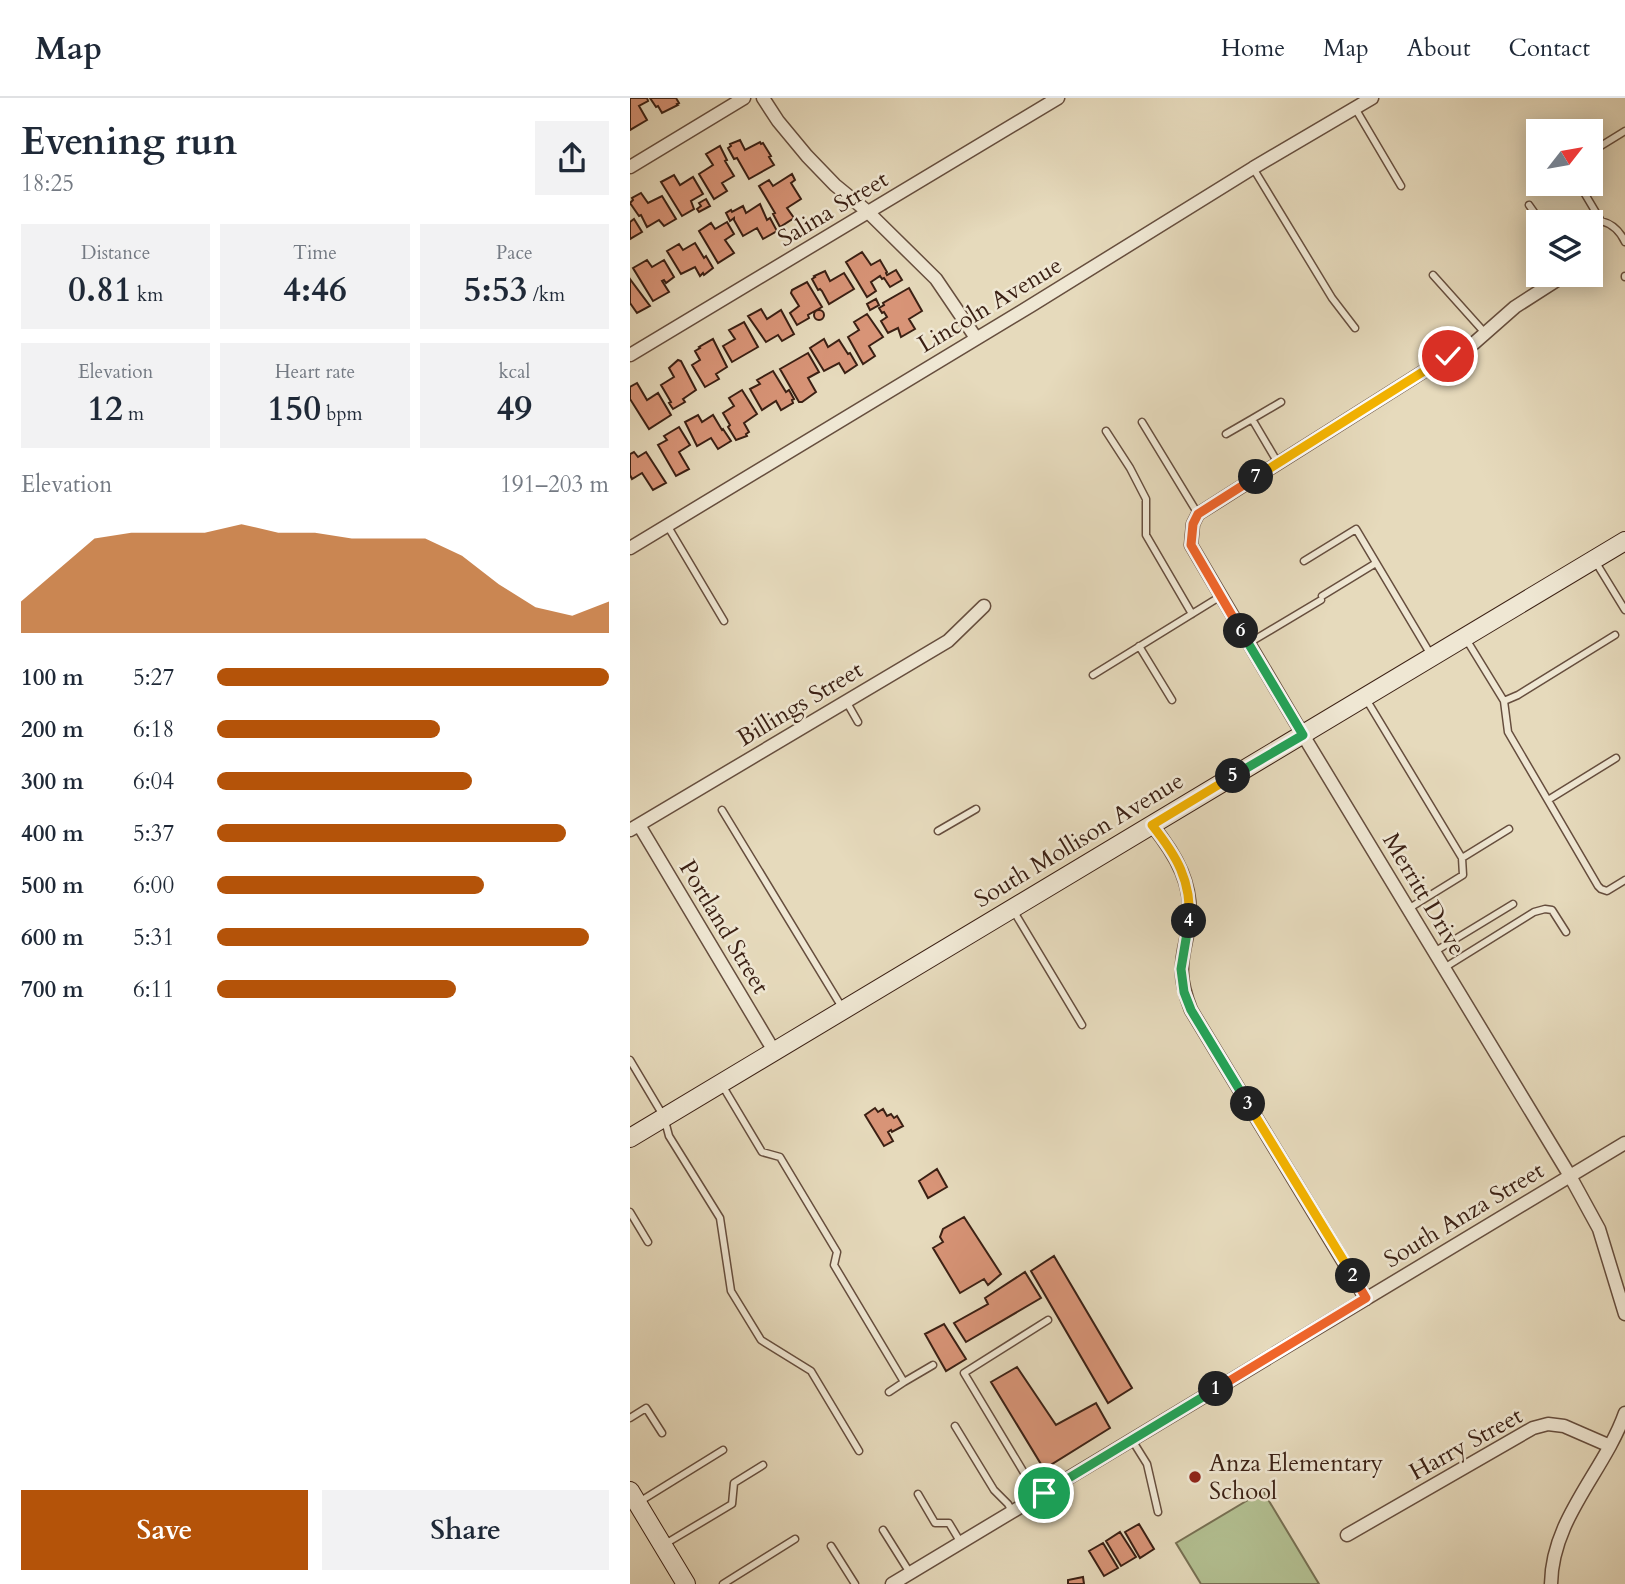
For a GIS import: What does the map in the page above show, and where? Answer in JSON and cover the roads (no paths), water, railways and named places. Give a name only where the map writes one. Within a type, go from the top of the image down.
[{"type":"main road","name":"South Mollison Avenue","points":[[630,1138],[1625,541]]},
{"type":"main road","points":[[634,1497],[687,1584]]},
{"type":"street","points":[[630,167],[744,98]]},
{"type":"street","points":[[764,98],[778,121],[807,156],[936,279],[976,338]]},
{"type":"street","name":"Salina Street","points":[[630,355],[1058,98]]},
{"type":"street","name":"Lincoln Avenue","points":[[630,548],[1371,98]]},
{"type":"street","points":[[1198,514],[1448,356],[1473,344],[1515,307],[1546,287]]},
{"type":"street","name":"Merritt Drive","points":[[1198,514],[1193,524],[1191,545],[1570,1176],[1599,1229],[1625,1314]]},
{"type":"street","name":"Billings Street","points":[[634,827],[948,640],[984,606]]},
{"type":"street","points":[[1152,825],[1172,851],[1186,885],[1190,911],[1181,969],[1184,992],[1191,1010],[1366,1298]]},
{"type":"street","name":"Portland Street","points":[[634,827],[774,1051]]},
{"type":"street","name":"South Anza Street","points":[[892,1584],[1625,1143]]},
{"type":"street","points":[[1551,1584],[1556,1547],[1565,1524],[1610,1446],[1625,1413]]},
{"type":"street","name":"Harry Street","points":[[1348,1535],[1533,1428],[1548,1424],[1564,1426],[1610,1446]]},
{"type":"lane","points":[[1355,108],[1401,186]]},
{"type":"lane","points":[[1603,145],[1625,131]]},
{"type":"lane","points":[[1253,168],[1332,298],[1355,328]]},
{"type":"lane","points":[[1586,196],[1601,221],[1616,229],[1625,242]]},
{"type":"lane","points":[[1528,205],[1532,210]]},
{"type":"lane","points":[[1433,275],[1485,333]]},
{"type":"lane","points":[[1226,434],[1281,402]]},
{"type":"lane","points":[[1252,419],[1279,464]]},
{"type":"lane","points":[[1143,422],[1198,514]]},
{"type":"lane","points":[[1107,431],[1146,499],[1146,535],[1192,614]]},
{"type":"lane","points":[[667,525],[724,621]]},
{"type":"lane","points":[[1304,561],[1356,529],[1433,657]]},
{"type":"lane","points":[[1594,560],[1625,610]]},
{"type":"lane","points":[[1249,643],[1376,563]]},
{"type":"lane","points":[[1093,675],[1221,596]]},
{"type":"lane","points":[[1504,701],[1615,635]]},
{"type":"lane","points":[[1465,637],[1504,701],[1508,732],[1601,889],[1607,891],[1625,880]]},
{"type":"lane","points":[[1139,646],[1172,700]]},
{"type":"lane","points":[[1365,697],[1462,858],[1462,875],[1408,909]]},
{"type":"lane","points":[[846,701],[858,722]]},
{"type":"lane","points":[[1548,800],[1616,758]]},
{"type":"lane","points":[[938,831],[976,809]]},
{"type":"lane","points":[[722,810],[843,1009]]},
{"type":"lane","points":[[1462,858],[1509,829]]},
{"type":"lane","points":[[1434,952],[1513,904]]},
{"type":"lane","points":[[1012,909],[1082,1025]]},
{"type":"lane","points":[[1444,968],[1534,912],[1552,910],[1566,932]]},
{"type":"lane","points":[[630,1060],[664,1117],[669,1136],[720,1218],[731,1291],[761,1340],[811,1371],[859,1451]]},
{"type":"lane","points":[[721,1083],[762,1152],[780,1157],[837,1252],[834,1265],[905,1382]]},
{"type":"lane","points":[[630,1212],[648,1241]]},
{"type":"lane","points":[[1038,1496],[964,1373],[1048,1320]]},
{"type":"lane","points":[[889,1392],[933,1365]]},
{"type":"lane","points":[[630,1418],[646,1408],[662,1433]]},
{"type":"lane","points":[[956,1426],[994,1490],[1013,1511]]},
{"type":"lane","points":[[1132,1440],[1147,1464],[1158,1512]]},
{"type":"lane","points":[[634,1497],[723,1450]]},
{"type":"lane","points":[[663,1545],[732,1504],[734,1483],[763,1465]]},
{"type":"lane","points":[[918,1494],[935,1523],[949,1523],[961,1543]]},
{"type":"lane","points":[[883,1530],[910,1573]]},
{"type":"lane","points":[[723,1584],[795,1539]]},
{"type":"lane","points":[[831,1546],[855,1584]]},
{"type":"place","name":"Anza Elementary School","points":[[1195,1477]]}]
